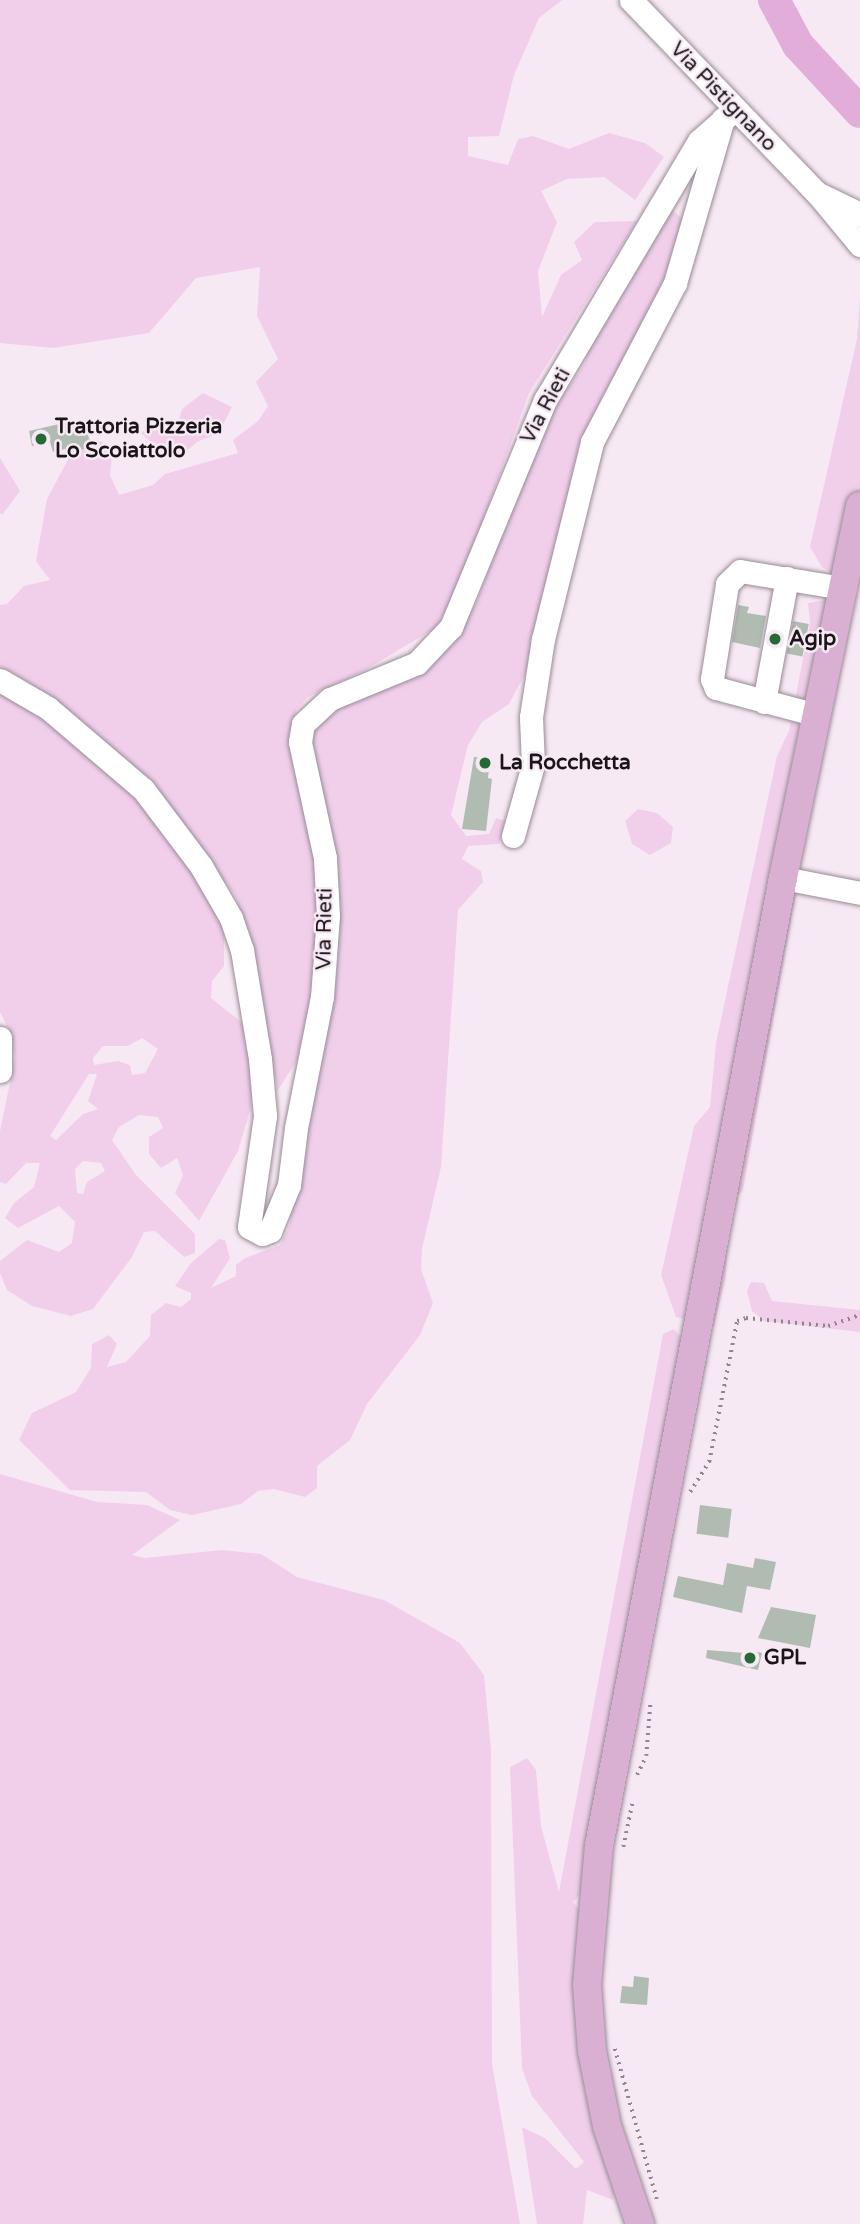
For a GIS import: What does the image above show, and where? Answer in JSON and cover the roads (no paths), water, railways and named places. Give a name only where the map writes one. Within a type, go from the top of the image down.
[{"type":"main road","points":[[650,2218],[607,2126],[592,2051],[587,1985],[595,1885],[783,878],[860,506]]},
{"type":"street","name":"Via Pistignano","points":[[631,0],[729,114],[816,192]]},
{"type":"street","name":"Via Rieti","points":[[0,680],[48,708],[143,789],[201,866],[231,918],[242,950],[258,1045],[265,1116],[248,1227],[262,1234],[270,1231],[289,1185],[296,1128],[322,997],[328,916],[325,858],[300,742],[303,724],[330,699],[417,663],[451,627],[545,400],[686,163],[729,114]]},
{"type":"street","points":[[513,836],[533,765],[531,717],[543,639],[592,443],[676,283],[729,114]]},
{"type":"street","points":[[816,192],[860,214]]},
{"type":"street","points":[[816,192],[860,245]]},
{"type":"street","points":[[817,715],[716,688],[712,679],[727,584],[740,571],[843,588]]},
{"type":"street","points":[[764,702],[788,578]]},
{"type":"street","points":[[783,878],[860,892]]},
{"type":"street","points":[[0,1038],[0,1071]]},
{"type":"waterway","points":[[774,0],[798,45],[860,112]]},
{"type":"place","name":"Trattoria Pizzeria Lo Scoiattolo","points":[[41,439]]},
{"type":"place","name":"Agip","points":[[775,639]]},
{"type":"place","name":"La Rocchetta","points":[[485,763]]},
{"type":"place","name":"GPL","points":[[750,1658]]}]
